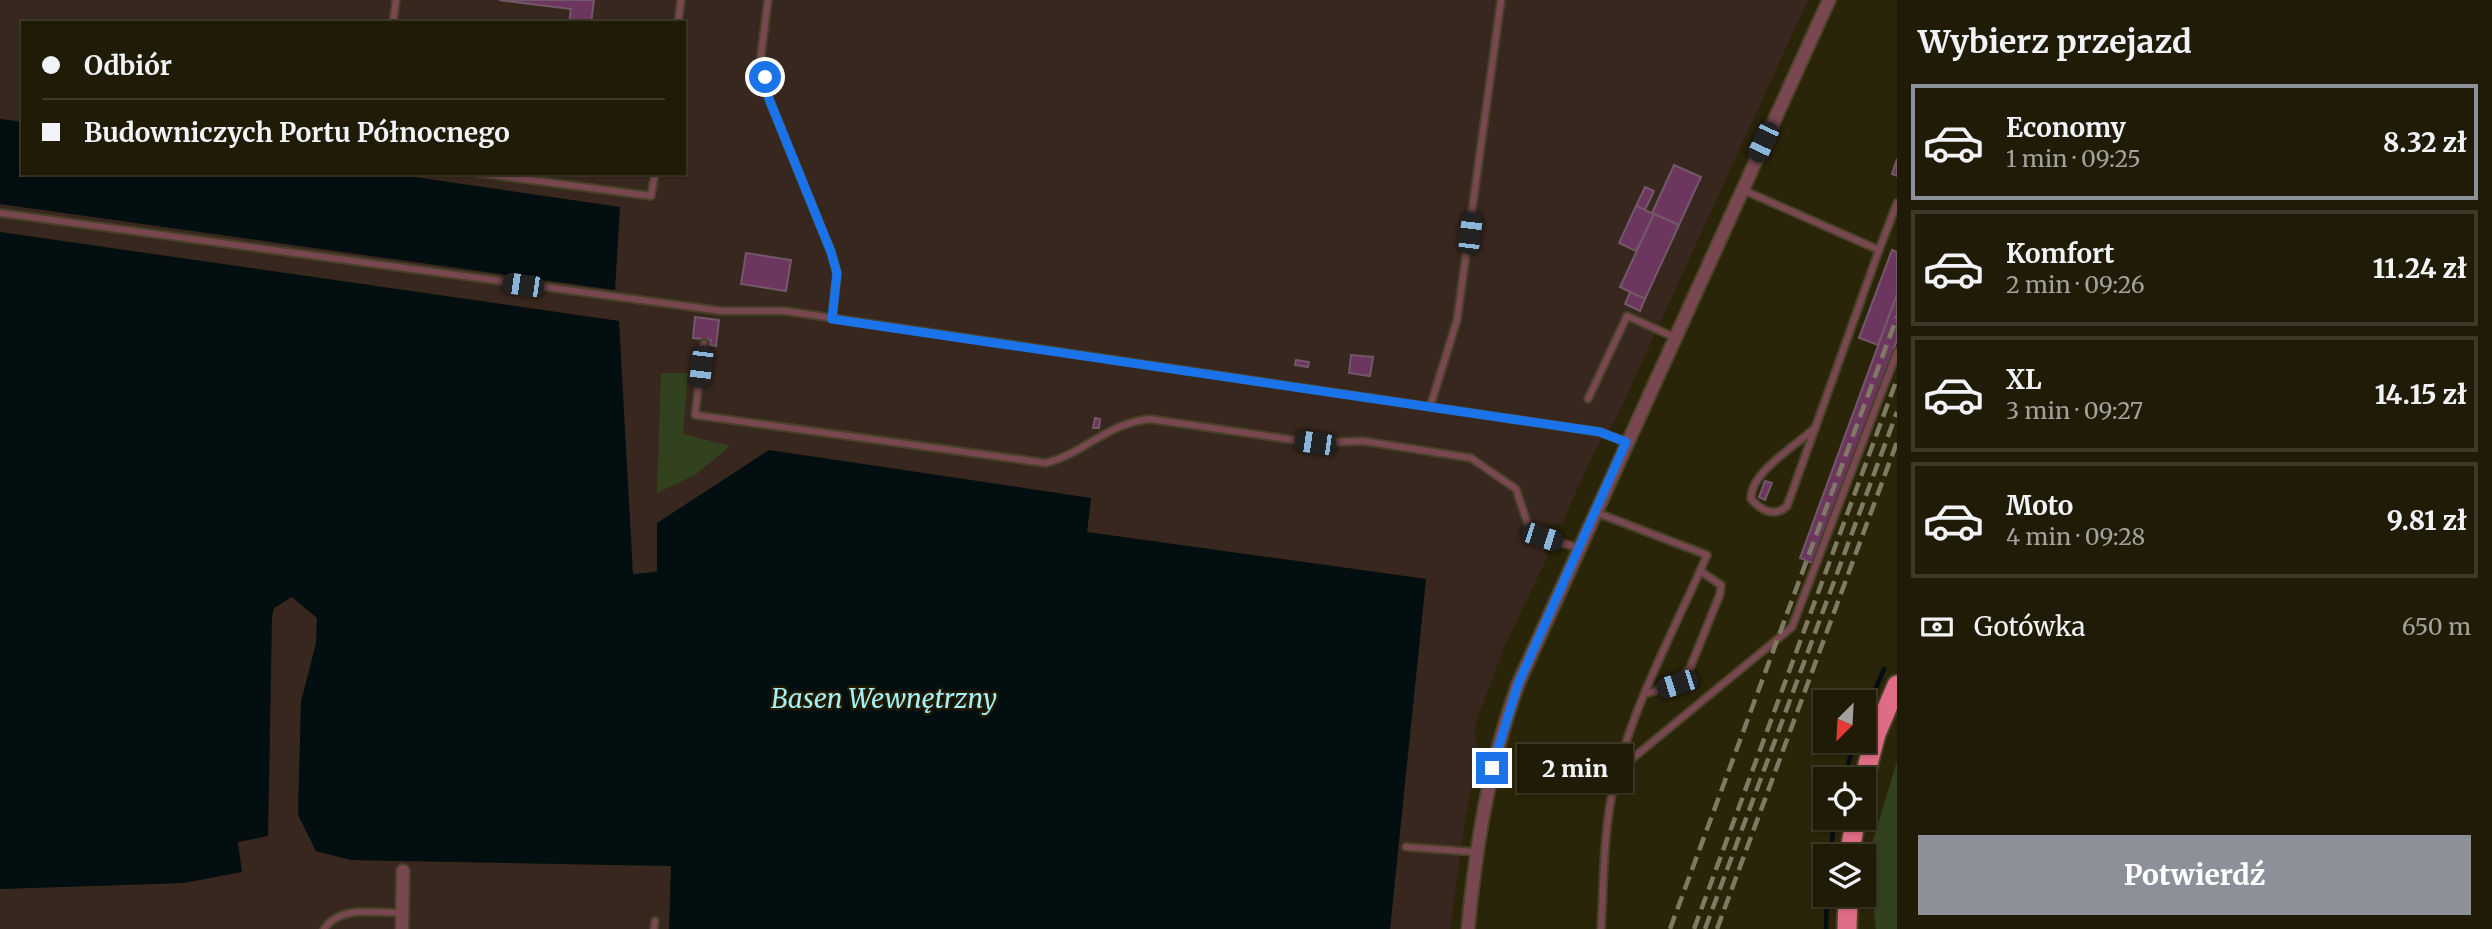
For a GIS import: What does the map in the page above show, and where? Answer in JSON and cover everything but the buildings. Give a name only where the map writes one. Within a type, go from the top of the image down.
[{"type":"highway","points":[[1867,767],[1876,734],[1897,685]]},
{"type":"highway","points":[[1847,929],[1848,907]]},
{"type":"street","points":[[1468,929],[1486,789],[1504,725],[1626,442],[1829,0]]},
{"type":"street","points":[[402,929],[403,871]]},
{"type":"lane","points":[[393,21],[396,0]]},
{"type":"lane","points":[[678,21],[681,0]]},
{"type":"lane","points":[[768,0],[761,55],[769,99],[831,252],[837,273],[832,319]]},
{"type":"lane","points":[[1430,407],[1457,320],[1501,0]]},
{"type":"lane","points":[[493,175],[651,196],[655,175]]},
{"type":"lane","points":[[1741,189],[1879,250]]},
{"type":"lane","points":[[1816,427],[1757,475],[1750,487],[1751,499],[1759,507],[1769,512],[1781,512],[1787,506],[1816,427],[1879,250],[1897,203]]},
{"type":"lane","points":[[0,213],[709,310],[785,311],[1600,432],[1626,442]]},
{"type":"lane","points":[[1588,399],[1627,316],[1674,337]]},
{"type":"lane","points":[[705,343],[695,415],[1046,463],[1067,457],[1125,422],[1150,419],[1315,443],[1363,442],[1471,458],[1516,489],[1529,528],[1542,537],[1579,548]]},
{"type":"lane","points":[[1620,762],[1628,762],[1792,627],[1897,352]]},
{"type":"lane","points":[[1595,512],[1707,555],[1645,694],[1620,762],[1607,828],[1601,929]]},
{"type":"lane","points":[[1645,694],[1677,684],[1690,668],[1720,594],[1721,585],[1700,571]]},
{"type":"lane","points":[[1406,848],[1476,852]]},
{"type":"lane","points":[[324,929],[332,918],[342,913],[402,913]]},
{"type":"lane","points":[[654,929],[655,921]]},
{"type":"shaded area","points":[[0,0],[1808,0],[1616,419],[1595,450],[1562,523],[1545,526],[1540,543],[1548,556],[1505,645],[1474,728],[1478,753],[1466,813],[1450,929],[1390,929],[1426,579],[1087,532],[1091,499],[632,575],[619,321],[0,232],[0,204],[615,290],[619,207],[401,175],[686,175],[686,21],[21,21],[21,122],[0,119]]},
{"type":"shaded area","points":[[292,597],[317,618],[316,643],[301,702],[298,815],[316,851],[351,860],[671,866],[669,929],[0,929],[0,889],[184,883],[238,842],[268,835],[272,616],[274,608]]},
{"type":"green space","points":[[661,373],[688,373],[683,434],[730,446],[695,475],[657,493]]},
{"type":"green space","points":[[1897,761],[1897,929],[1876,929],[1874,907],[1876,907],[1876,844],[1872,844]]},
{"type":"water","points":[[0,119],[21,122],[21,175],[401,175],[620,207],[615,290],[0,204]]},
{"type":"water","name":"Basen Wewnętrzny","points":[[0,232],[619,321],[633,574],[657,572],[657,523],[769,450],[1091,498],[1087,532],[1426,579],[1390,929],[669,929],[671,866],[351,860],[316,851],[298,815],[301,702],[316,643],[317,618],[292,597],[274,608],[272,616],[268,836],[238,842],[242,872],[184,883],[0,889]]},
{"type":"waterway","points":[[1875,690],[1884,669]]},
{"type":"waterway","points":[[1847,767],[1851,753]]},
{"type":"waterway","points":[[1832,844],[1833,830]]},
{"type":"waterway","points":[[1826,929],[1827,907]]},
{"type":"railway","points":[[1670,929],[1897,317]]},
{"type":"railway","points":[[1694,929],[1897,379]]},
{"type":"railway","points":[[1705,929],[1897,412]]},
{"type":"railway","points":[[1717,929],[1897,442]]},
{"type":"route","points":[[765,77],[769,99],[837,273],[832,319],[1600,432],[1626,442],[1518,684],[1492,768]]}]
